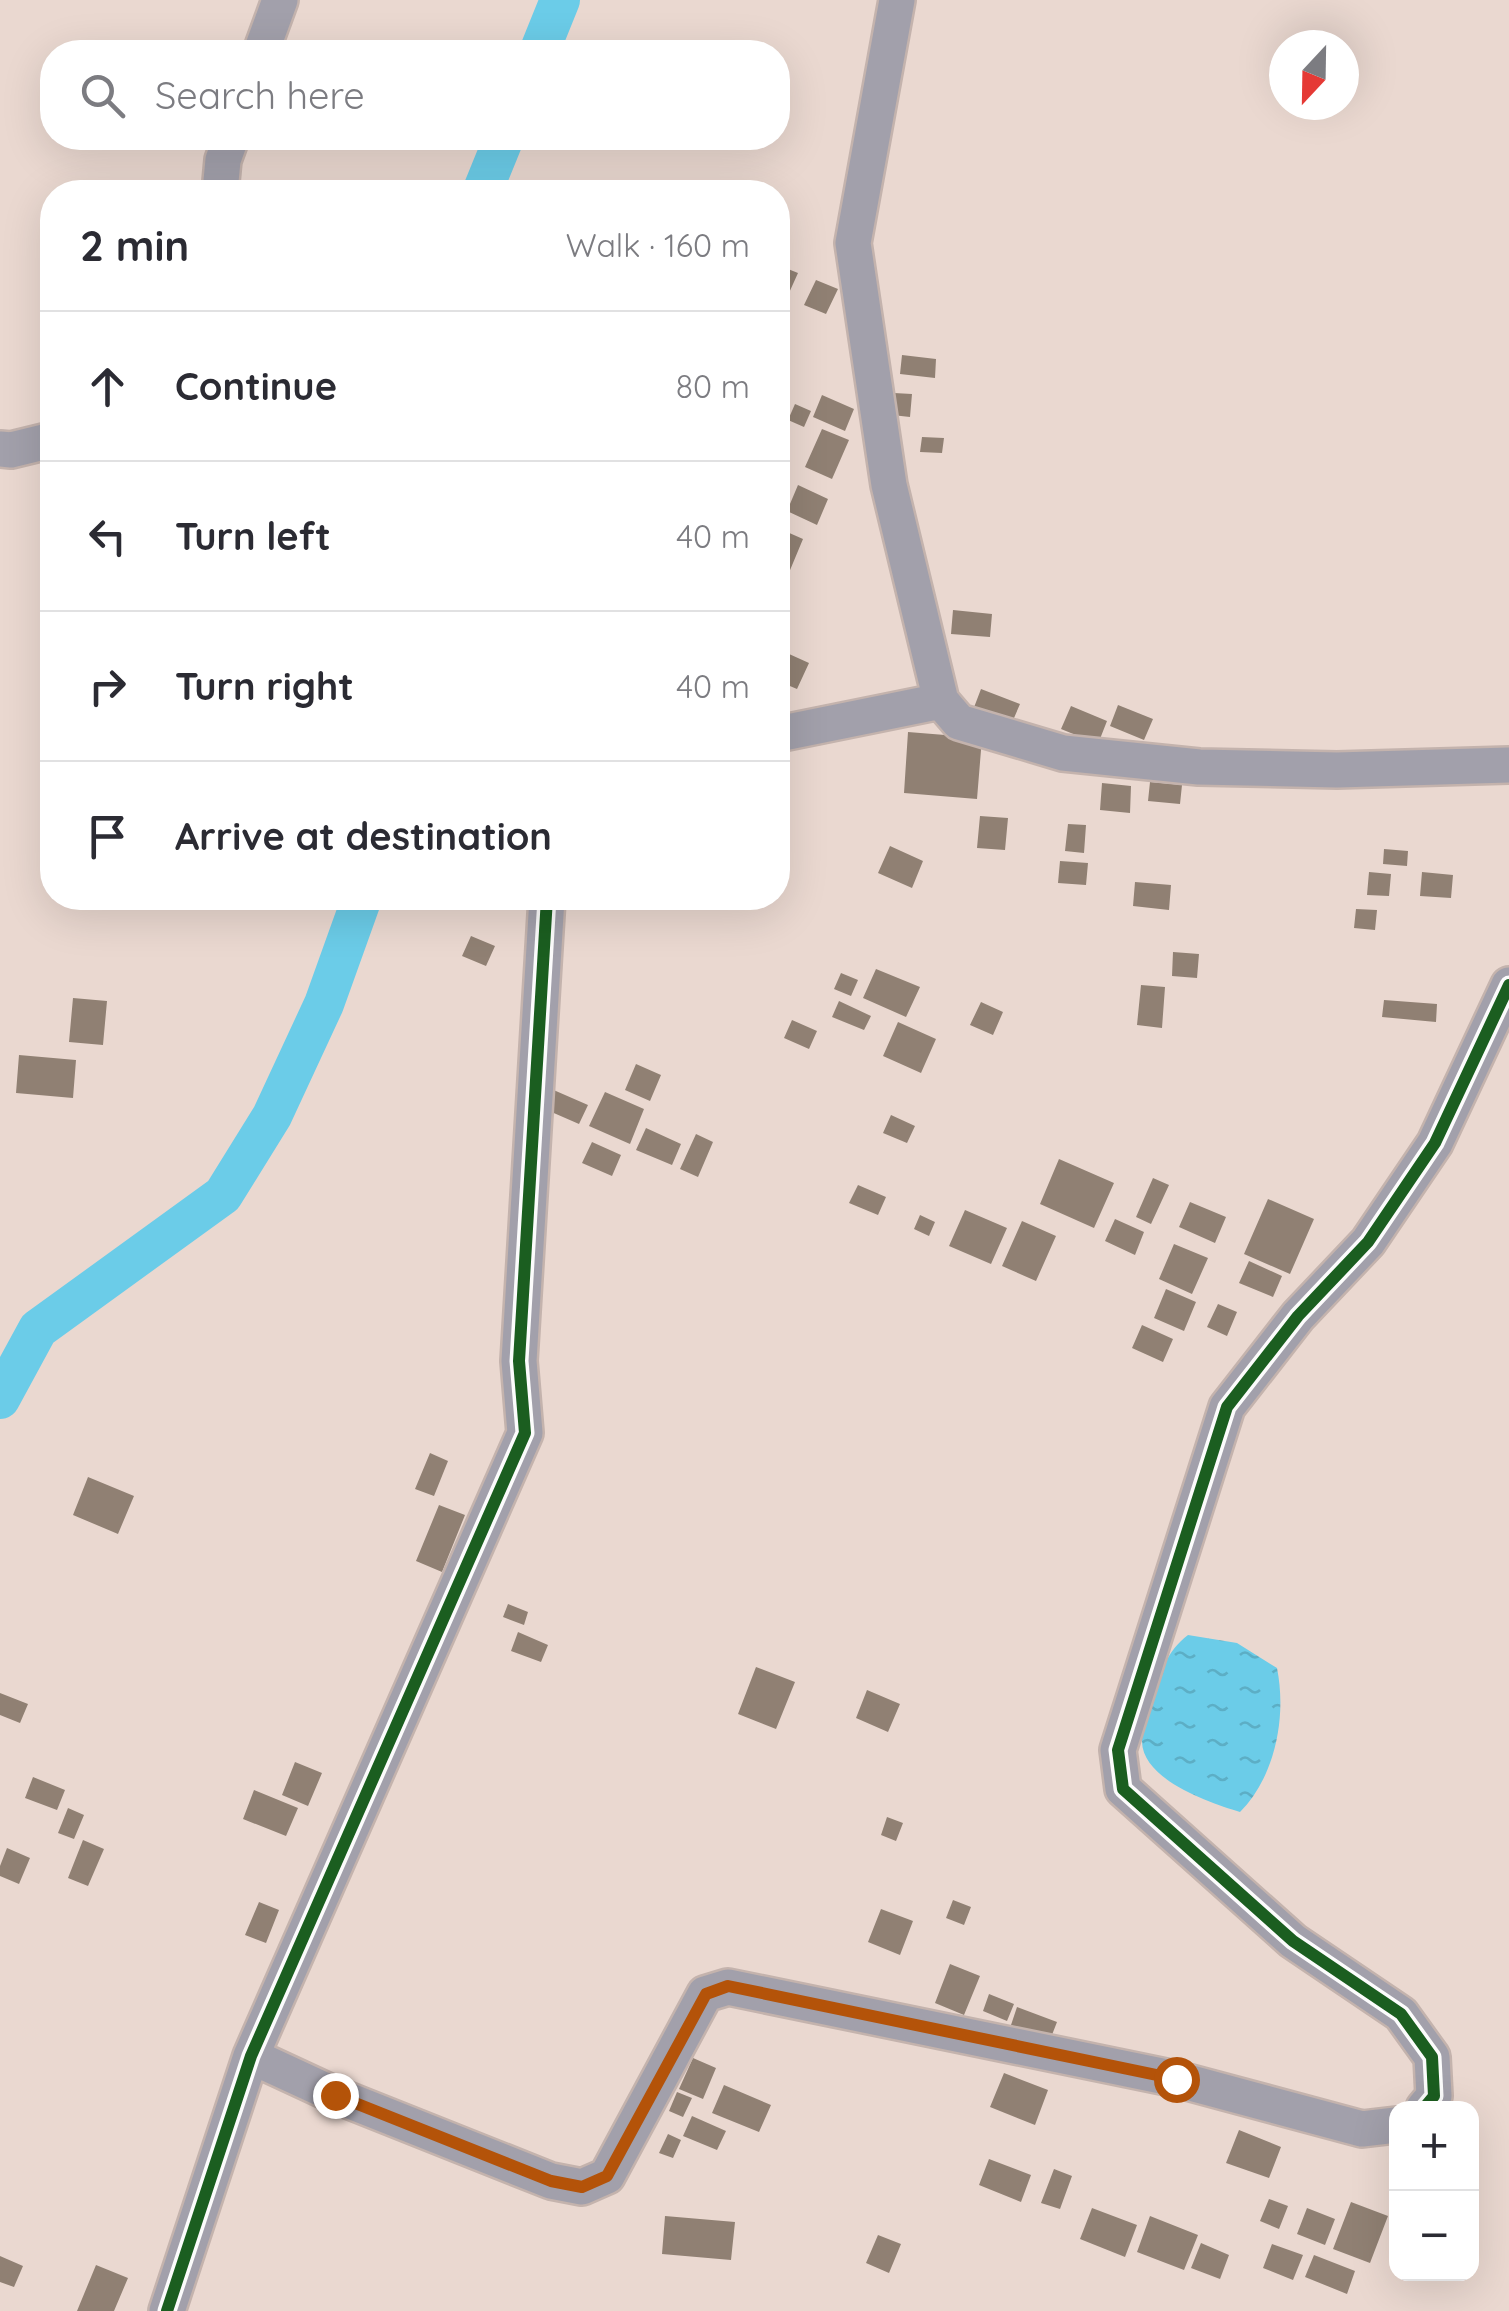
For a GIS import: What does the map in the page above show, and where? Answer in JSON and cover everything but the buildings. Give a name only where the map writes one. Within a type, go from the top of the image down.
[{"type":"street","points":[[265,40],[280,0]]},
{"type":"street","points":[[897,0],[852,243],[889,484],[942,702],[959,722],[1064,753],[1199,767],[1337,770],[1509,765]]},
{"type":"street","points":[[221,180],[227,150]]},
{"type":"street","points":[[0,449],[40,442]]},
{"type":"street","points":[[790,732],[942,702]]},
{"type":"street","points":[[167,2311],[251,2056],[525,1432],[518,1361],[546,910]]},
{"type":"street","points":[[1430,2101],[1434,2096],[1432,2056],[1402,2014],[1294,1941],[1123,1790],[1118,1750],[1227,1407],[1298,1316],[1368,1242],[1436,1143],[1509,986]]},
{"type":"street","points":[[251,2056],[335,2095],[551,2181],[582,2187],[607,2176],[706,1994],[728,1986],[1176,2079],[1362,2129],[1389,2127]]},
{"type":"water","points":[[1188,1635],[1237,1643],[1277,1668],[1280,1706],[1275,1745],[1262,1782],[1240,1812],[1180,1788],[1145,1756],[1143,1730],[1159,1678],[1170,1655]]},
{"type":"waterway","points":[[544,40],[560,0]]},
{"type":"waterway","points":[[487,180],[499,150]]},
{"type":"waterway","points":[[0,1399],[38,1329],[223,1195],[272,1116],[324,1004],[358,910]]},
{"type":"cycle path","points":[[167,2311],[251,2056],[525,1433],[519,1361],[546,910]]},
{"type":"cycle path","points":[[1430,2101],[1434,2096],[1432,2057],[1401,2014],[1293,1941],[1123,1789],[1118,1750],[1227,1407],[1298,1316],[1368,1242],[1435,1143],[1509,985]]},
{"type":"route","points":[[335,2095],[551,2181],[582,2187],[607,2176],[706,1994],[728,1986],[1176,2079]]}]
